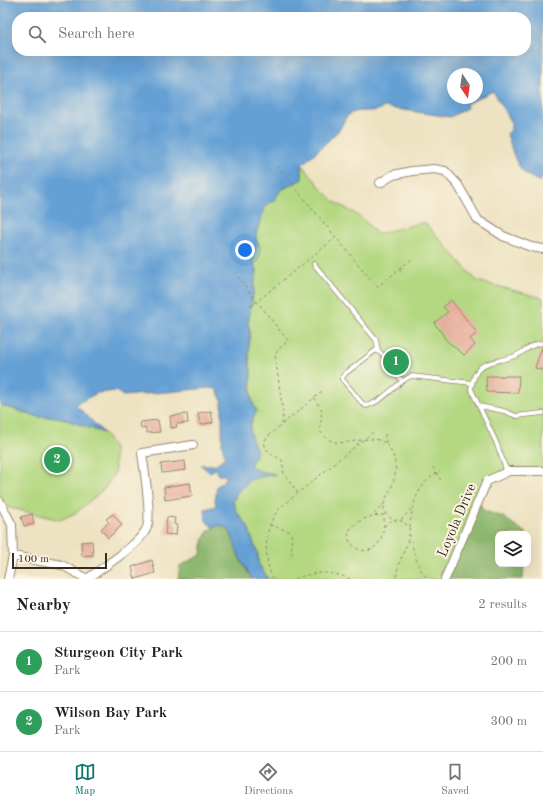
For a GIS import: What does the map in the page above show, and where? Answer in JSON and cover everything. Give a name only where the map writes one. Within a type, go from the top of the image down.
[{"type":"street","points":[[380,183],[393,175],[412,171],[434,169],[445,171],[458,184],[478,220],[503,236],[531,247],[543,249]]},
{"type":"street","points":[[13,556],[62,565],[87,579],[138,540],[147,527],[148,511],[142,453],[193,445]]},
{"type":"street","name":"Loyola Drive","points":[[445,579],[488,481],[510,471],[543,471]]},
{"type":"street","points":[[0,502],[12,525],[13,556],[8,579]]},
{"type":"lane","points":[[314,264],[376,340],[378,350],[402,381]]},
{"type":"lane","points":[[507,472],[496,442],[471,389],[472,383],[477,371],[488,362],[512,357],[530,346],[543,343]]},
{"type":"lane","points":[[378,350],[372,351],[346,373],[342,379],[362,404],[366,406],[375,404],[398,386],[402,381],[411,376],[472,383]]},
{"type":"lane","points":[[479,406],[504,410],[516,416],[543,413]]},
{"type":"path","points":[[277,166],[377,287],[412,259]]},
{"type":"path","points":[[250,307],[336,238]]},
{"type":"path","points":[[399,270],[403,274]]},
{"type":"path","points":[[234,272],[288,341],[278,350],[275,357],[282,424]]},
{"type":"path","points":[[298,493],[284,474],[282,460],[271,455],[265,446],[265,439],[324,390]]},
{"type":"path","points":[[314,398],[322,410],[320,432],[327,440],[334,442],[349,442],[374,439],[386,444]]},
{"type":"path","points":[[273,579],[268,559],[268,535],[270,524],[277,510],[373,432]]},
{"type":"path","points":[[384,515],[384,526],[378,546],[373,551],[366,553],[355,550],[350,543],[349,537],[351,529],[358,522],[373,515],[384,503],[392,485],[396,468],[393,456],[386,444],[385,434]]},
{"type":"path","points":[[433,467],[442,482]]},
{"type":"path","points":[[427,579],[416,559],[410,534],[412,509],[420,488],[427,480],[440,470]]},
{"type":"path","points":[[384,503],[384,512],[393,520]]},
{"type":"path","points":[[400,520],[412,509]]},
{"type":"path","points":[[373,515],[386,514]]},
{"type":"path","points":[[384,526],[393,520],[400,520],[410,527]]},
{"type":"path","points":[[270,524],[291,532],[292,555],[290,558]]},
{"type":"path","points":[[396,579],[398,563],[410,534]]},
{"type":"path","points":[[295,579],[318,572],[341,575],[350,579]]},
{"type":"green space","points":[[302,165],[335,202],[364,220],[377,234],[424,222],[477,281],[543,298],[543,471],[509,471],[487,481],[445,579],[268,579],[258,563],[258,555],[247,525],[236,511],[233,501],[237,492],[245,486],[247,482],[252,479],[275,474],[258,471],[250,465],[257,451],[250,431],[250,426],[257,411],[254,406],[251,393],[249,345],[251,334],[248,324],[257,270],[253,263],[257,244],[256,234],[265,207],[274,200],[281,190],[302,179]]},
{"type":"green space","points":[[0,405],[39,417],[58,417],[104,433],[114,448],[115,472],[105,488],[77,512],[60,520],[7,507],[0,496]]},
{"type":"green space","points":[[479,502],[484,511],[503,517],[523,531],[495,531],[495,567],[524,567],[523,579],[445,579]]},
{"type":"green space","points":[[221,525],[230,531],[240,558],[252,579],[178,579],[180,566],[201,555],[205,536],[211,529]]},
{"type":"water","points":[[0,0],[543,0],[543,177],[541,177],[541,181],[526,174],[517,163],[507,134],[511,130],[511,123],[493,91],[483,96],[483,68],[447,68],[447,104],[466,104],[467,108],[450,117],[384,107],[376,110],[352,113],[348,115],[334,135],[302,165],[302,179],[281,190],[274,200],[265,207],[256,234],[257,244],[253,263],[257,270],[248,324],[250,334],[249,352],[251,393],[254,406],[257,411],[250,426],[250,431],[257,451],[250,465],[258,471],[276,474],[252,479],[247,482],[245,486],[237,492],[233,501],[236,511],[247,525],[258,555],[258,563],[268,579],[252,579],[240,558],[230,531],[221,525],[212,527],[206,521],[205,509],[216,506],[215,500],[217,486],[226,478],[226,475],[218,475],[216,469],[209,472],[201,465],[215,465],[225,457],[222,445],[222,402],[217,389],[209,388],[123,396],[116,391],[97,393],[76,405],[104,433],[58,417],[39,417],[0,405]]},
{"type":"building","points":[[451,300],[477,333],[470,339],[475,345],[464,355],[446,340],[434,323],[448,312],[443,307]]},
{"type":"building","points":[[542,347],[543,348],[543,370],[535,368]]},
{"type":"building","points":[[486,376],[519,376],[518,393],[487,392]]},
{"type":"building","points":[[211,411],[213,422],[200,425],[198,413]]},
{"type":"building","points":[[187,414],[188,423],[176,424],[177,427],[171,428],[170,416]]},
{"type":"building","points":[[158,420],[160,432],[147,433],[146,428],[141,429],[140,422]]},
{"type":"building","points":[[185,461],[186,470],[162,473],[161,464]]},
{"type":"building","points":[[190,483],[192,496],[165,500],[164,487]]},
{"type":"building","points":[[32,514],[34,524],[24,526],[21,517]]},
{"type":"building","points":[[113,514],[122,525],[108,538],[101,529],[109,522],[106,519]]},
{"type":"building","points":[[167,517],[175,518],[174,524],[177,525],[176,535],[165,534]]},
{"type":"building","points":[[92,541],[93,555],[82,556],[81,542]]},
{"type":"building","points":[[152,560],[155,573],[135,579],[132,567]]},
{"type":"place","name":"Sturgeon City Park","points":[[396,362]]},
{"type":"place","name":"Wilson Bay Park","points":[[57,460]]}]
